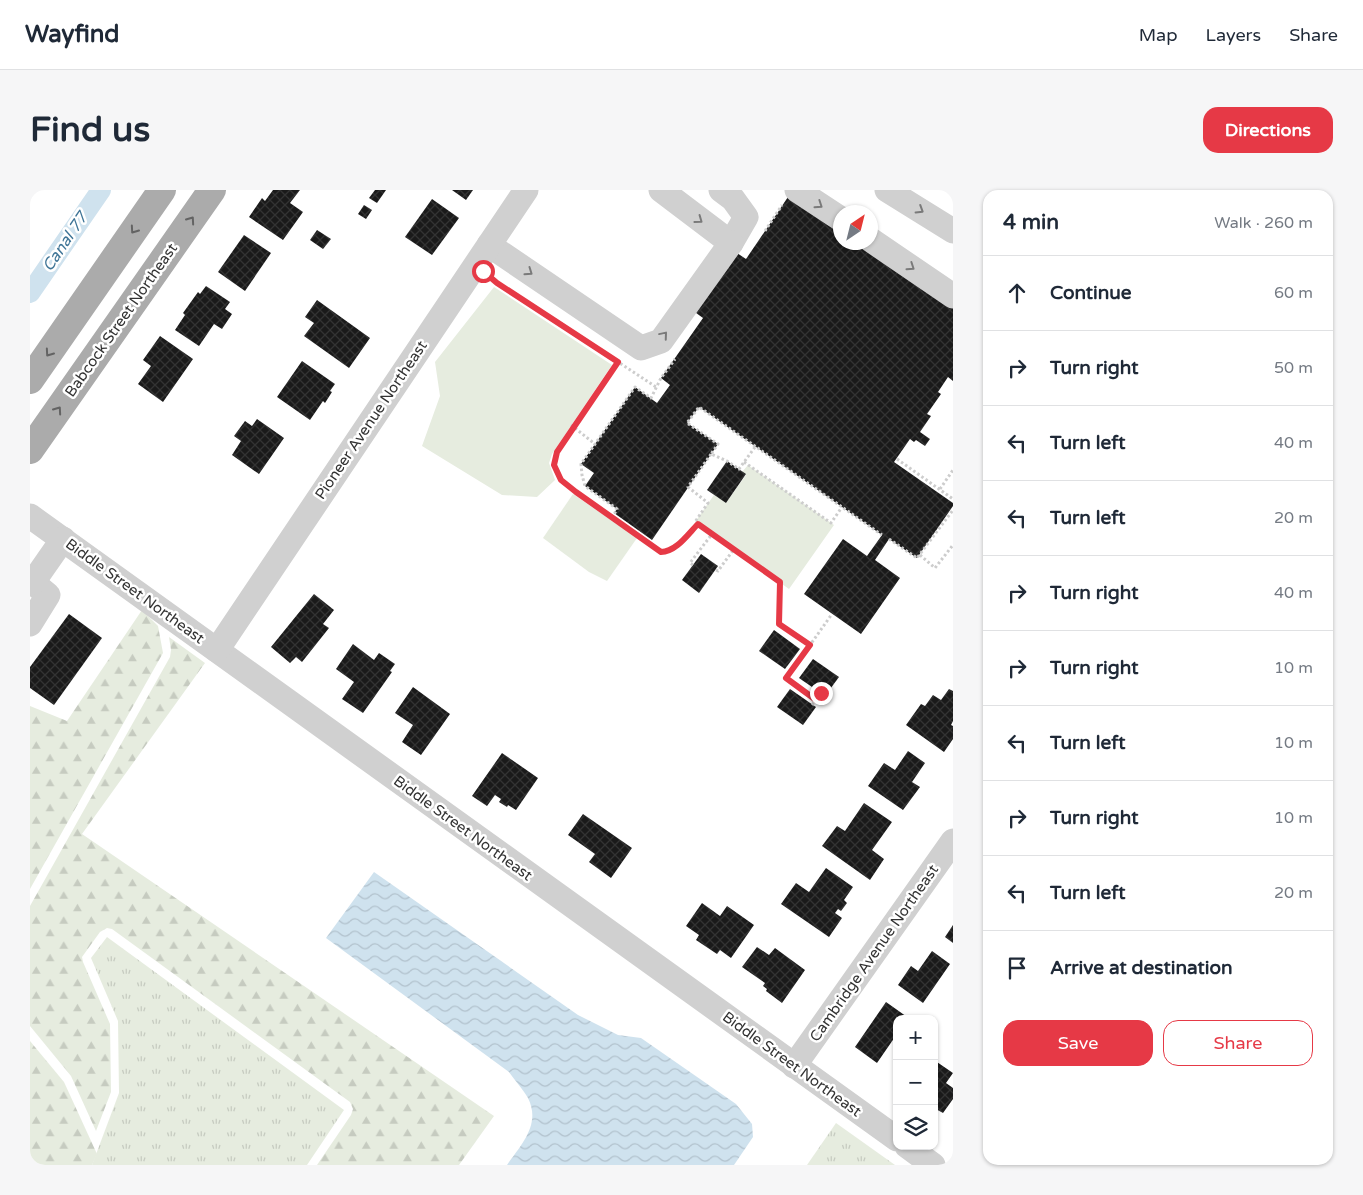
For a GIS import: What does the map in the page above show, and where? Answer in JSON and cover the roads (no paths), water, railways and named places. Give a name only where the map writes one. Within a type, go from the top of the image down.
[{"type":"main road","points":[[30,380],[162,190]]},
{"type":"main road","name":"Babcock Street Northeast","points":[[30,450],[212,190]]},
{"type":"street","name":"Pioneer Avenue Northeast","points":[[217,650],[526,190]]},
{"type":"street","points":[[661,190],[731,243]]},
{"type":"street","points":[[489,245],[641,348],[661,341],[731,243],[746,216],[733,199],[721,190]]},
{"type":"street","points":[[798,190],[833,214]]},
{"type":"street","points":[[887,190],[953,231]]},
{"type":"street","points":[[878,245],[953,296]]},
{"type":"street","name":"Biddle Street Northeast","points":[[30,516],[893,1136]]},
{"type":"street","points":[[30,624],[48,595],[31,581],[63,539]]},
{"type":"street","name":"Cambridge Avenue Northeast","points":[[794,1066],[953,841]]},
{"type":"street","points":[[912,1150],[933,1165]]},
{"type":"water","points":[[374,872],[578,1015],[618,1035],[641,1038],[736,1104],[752,1124],[753,1137],[734,1165],[507,1165],[524,1141],[531,1125],[532,1116],[528,1098],[509,1072],[326,938]]},
{"type":"waterway","name":"Canal 77","points":[[30,293],[101,190]]}]
